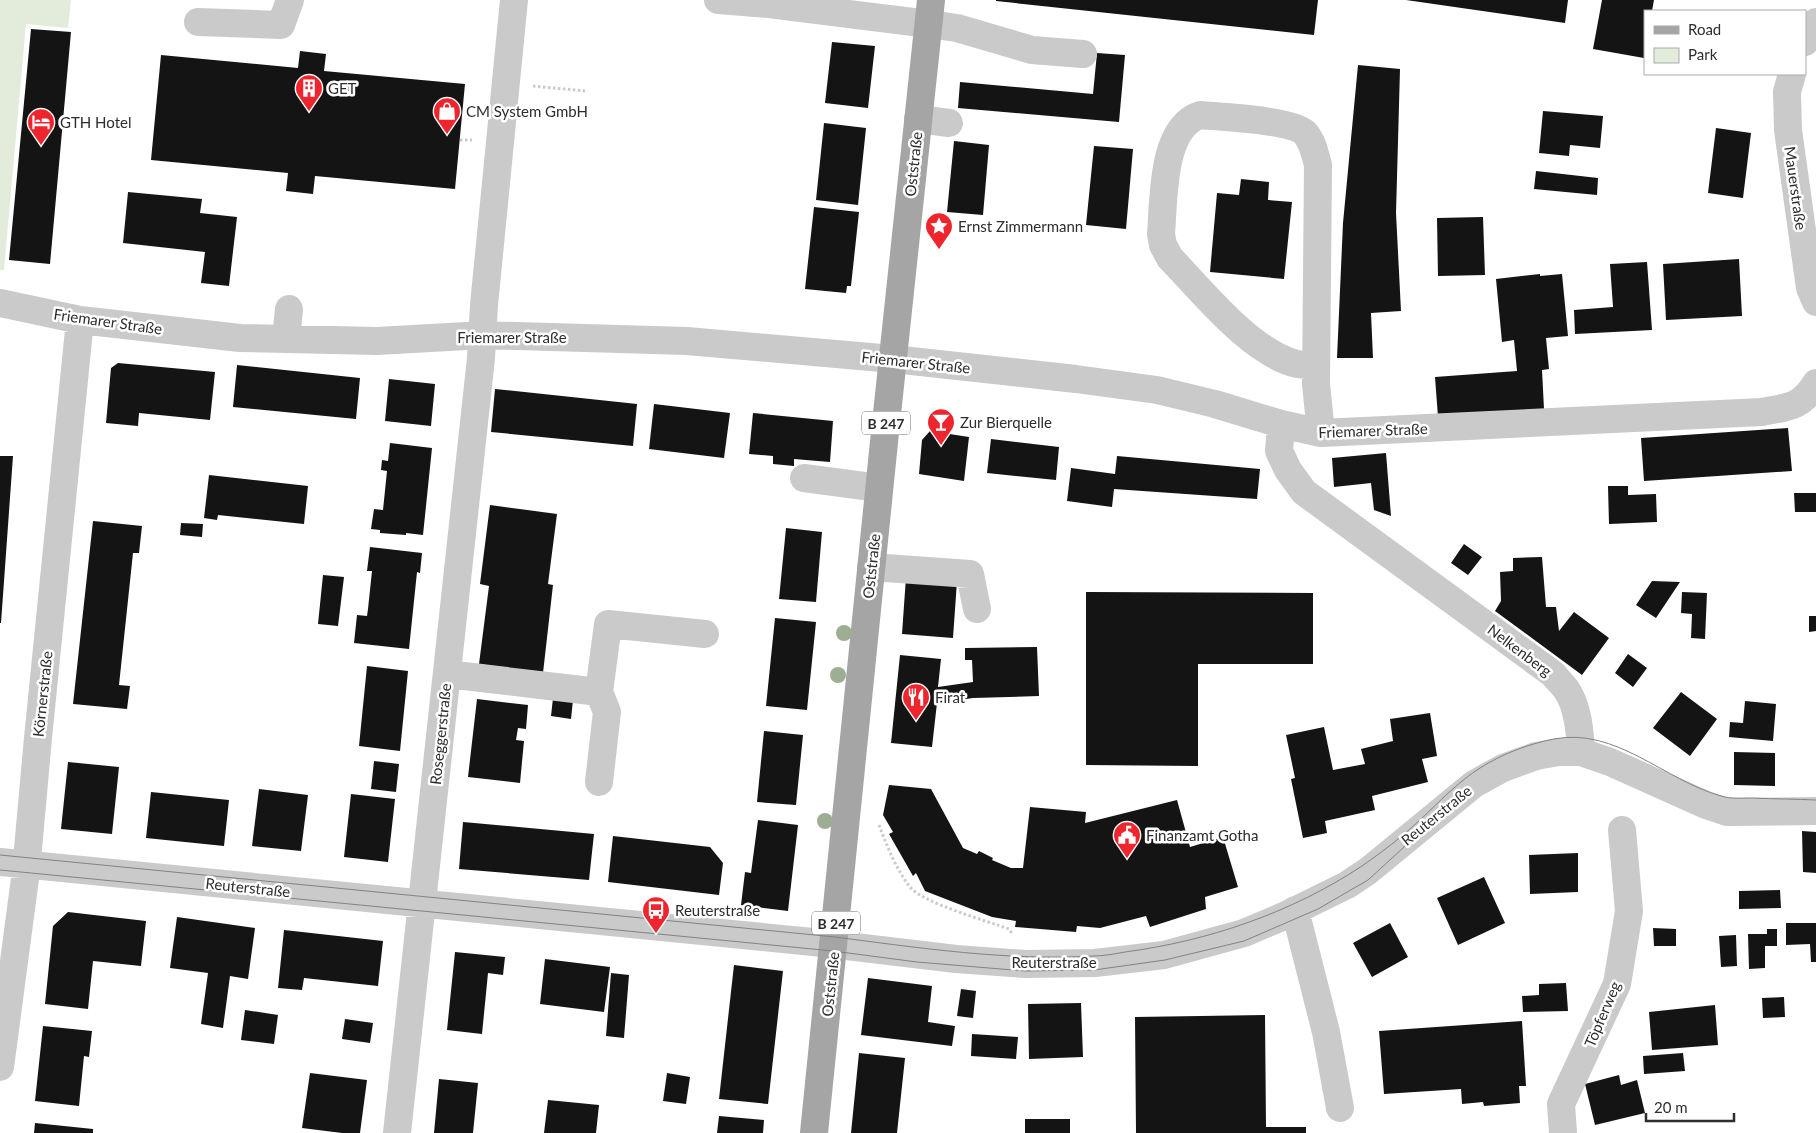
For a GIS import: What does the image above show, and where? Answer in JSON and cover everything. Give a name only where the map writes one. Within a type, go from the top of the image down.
[{"type":"main road","name":"Oststraße","points":[[814,1133],[879,488],[930,12]]},
{"type":"street","points":[[198,22],[281,25],[290,0]]},
{"type":"street","name":"Roseggerstraße","points":[[397,1133],[484,335],[484,305],[514,0]]},
{"type":"street","points":[[718,0],[930,12],[958,28],[1032,50],[1083,54]]},
{"type":"street","points":[[1806,40],[1816,22]]},
{"type":"street","name":"Mauerstraße","points":[[1792,75],[1787,92],[1788,130],[1810,288],[1816,302]]},
{"type":"street","points":[[1316,366],[1296,364],[1280,357],[1239,330],[1170,258],[1161,234],[1168,158],[1173,142],[1182,128],[1193,118],[1200,115],[1289,125],[1301,130],[1315,152],[1318,165],[1316,391],[1321,433]]},
{"type":"street","points":[[918,119],[949,123]]},
{"type":"street","name":"Friemarer Straße","points":[[0,303],[80,320],[240,338],[377,341],[484,335],[687,341],[893,358],[1157,390],[1321,433],[1762,412],[1790,407],[1805,399],[1816,383]]},
{"type":"street","points":[[286,339],[289,309]]},
{"type":"street","name":"Körnerstraße","points":[[0,1067],[13,864],[38,738],[80,320]]},
{"type":"street","name":"Nelkenberg","points":[[1282,424],[1280,451],[1288,470],[1304,492],[1553,674],[1567,691],[1574,709],[1578,724],[1581,752]]},
{"type":"street","points":[[804,478],[879,488]]},
{"type":"street","points":[[871,567],[970,574],[977,609]]},
{"type":"street","points":[[599,782],[607,712],[599,692],[608,624],[706,634]]},
{"type":"street","points":[[447,674],[599,692]]},
{"type":"street","name":"Reuterstraße","points":[[13,864],[834,944],[956,960],[1025,964],[1095,963],[1164,955],[1244,933],[1347,885],[1380,862],[1474,784],[1503,768],[1536,756],[1559,752],[1581,752]]},
{"type":"street","points":[[1581,752],[1610,762],[1706,805],[1727,812],[1816,811]]},
{"type":"street","name":"Töpferweg","points":[[1563,1133],[1561,1104],[1617,984],[1629,912],[1622,830]]},
{"type":"street","points":[[1295,910],[1326,1032],[1340,1108]]},
{"type":"path","points":[[506,84],[585,91]]},
{"type":"path","points":[[880,825],[888,849],[911,888],[925,899],[1009,929],[1017,941]]},
{"type":"green space","points":[[0,0],[71,0],[68,28],[26,24],[4,270],[0,270]]},
{"type":"building","points":[[996,0],[1318,0],[1314,35]]},
{"type":"building","points":[[1406,0],[1568,0],[1565,23]]},
{"type":"building","points":[[1602,0],[1654,0],[1652,10],[1644,10],[1644,58],[1593,49]]},
{"type":"building","name":"GTH Hotel","points":[[31,29],[71,32],[50,264],[9,260]]},
{"type":"building","points":[[832,42],[875,46],[868,108],[825,103]]},
{"type":"building","name":"GET","points":[[300,51],[326,54],[324,71],[465,84],[455,189],[315,176],[313,194],[286,191],[288,173],[151,160],[161,55],[298,68]]},
{"type":"building","points":[[1097,53],[1125,55],[1119,122],[958,108],[960,82],[1093,94]]},
{"type":"building","points":[[1358,65],[1400,69],[1396,213],[1401,311],[1371,313],[1373,358],[1337,358],[1343,223]]},
{"type":"building","points":[[1543,111],[1603,116],[1600,148],[1570,145],[1569,156],[1539,153]]},
{"type":"building","points":[[824,123],[866,128],[858,205],[816,200]]},
{"type":"building","points":[[1716,128],[1751,133],[1743,198],[1708,193]]},
{"type":"building","points":[[954,141],[989,145],[983,215],[947,212]]},
{"type":"building","points":[[1094,146],[1133,149],[1126,229],[1086,225]]},
{"type":"building","points":[[1536,171],[1598,178],[1597,195],[1534,189]]},
{"type":"building","points":[[1241,179],[1269,182],[1268,200],[1292,202],[1284,279],[1210,272],[1217,193],[1239,195]]},
{"type":"building","points":[[128,192],[202,199],[200,213],[237,217],[229,286],[201,283],[205,252],[123,243]]},
{"type":"building","points":[[814,207],[859,212],[851,286],[847,286],[846,293],[805,289]]},
{"type":"building","points":[[1483,217],[1485,275],[1438,276],[1437,218]]},
{"type":"building","points":[[1739,259],[1742,316],[1666,320],[1663,264]]},
{"type":"building","points":[[1647,262],[1652,330],[1575,334],[1574,310],[1613,307],[1610,264]]},
{"type":"building","points":[[1540,274],[1540,276],[1562,274],[1568,336],[1546,338],[1549,369],[1542,370],[1544,409],[1438,417],[1435,377],[1517,371],[1514,340],[1502,342],[1496,279]]},
{"type":"building","points":[[118,363],[215,372],[210,420],[139,413],[138,426],[106,423],[111,368]]},
{"type":"building","points":[[237,365],[360,378],[356,419],[233,407]]},
{"type":"building","points":[[389,379],[435,384],[431,426],[385,421]]},
{"type":"building","points":[[495,389],[637,404],[633,446],[491,432]]},
{"type":"building","points":[[654,404],[730,413],[724,458],[649,449]]},
{"type":"building","points":[[753,413],[833,421],[830,462],[794,459],[794,466],[773,464],[773,456],[749,454]]},
{"type":"building","points":[[1788,428],[1792,471],[1644,481],[1641,438]]},
{"type":"building","points":[[930,431],[969,437],[964,481],[919,474],[922,440]]},
{"type":"building","points":[[991,439],[1059,447],[1056,480],[987,473]]},
{"type":"building","points":[[390,443],[432,448],[423,535],[380,533],[380,530],[371,529],[374,509],[383,510],[387,471],[381,470],[382,460],[388,461]]},
{"type":"building","points":[[1386,453],[1391,516],[1374,510],[1371,483],[1334,487],[1332,458]]},
{"type":"building","points":[[0,456],[13,456],[1,623],[0,623]]},
{"type":"building","points":[[1117,456],[1260,469],[1257,499],[1114,489],[1112,507],[1067,501],[1071,468],[1115,474]]},
{"type":"building","points":[[209,475],[308,486],[304,524],[218,515],[217,520],[204,518]]},
{"type":"building","points":[[1608,486],[1628,486],[1628,495],[1656,494],[1657,522],[1609,524]]},
{"type":"building","points":[[1794,493],[1816,493],[1816,512],[1795,512]]},
{"type":"building","points":[[490,505],[557,514],[548,584],[553,585],[543,673],[479,664],[489,586],[480,584]]},
{"type":"building","points":[[93,521],[142,526],[139,553],[133,553],[119,685],[130,686],[127,709],[73,704]]},
{"type":"building","points":[[181,523],[203,524],[202,537],[180,535]]},
{"type":"building","points":[[786,528],[822,532],[816,602],[779,599]]},
{"type":"building","points":[[1464,544],[1482,557],[1468,575],[1451,563]]},
{"type":"building","points":[[370,547],[422,553],[420,573],[417,572],[409,649],[354,643],[357,615],[367,616],[372,571],[367,571]]},
{"type":"building","points":[[1542,557],[1546,607],[1556,607],[1559,631],[1574,612],[1609,638],[1582,675],[1495,611],[1501,601],[1500,572],[1513,571],[1513,558]]},
{"type":"building","points":[[323,575],[344,577],[338,626],[318,624]]},
{"type":"building","points":[[906,577],[957,581],[953,638],[902,634]]},
{"type":"building","points":[[1652,581],[1680,582],[1656,618],[1636,605]]},
{"type":"building","points":[[1086,592],[1313,593],[1313,664],[1198,664],[1198,766],[1086,765]]},
{"type":"building","points":[[1682,592],[1707,593],[1705,639],[1691,638],[1692,614],[1681,613]]},
{"type":"building","points":[[1809,616],[1816,616],[1816,631],[1809,632]]},
{"type":"building","points":[[775,618],[816,622],[807,710],[766,706]]},
{"type":"building","points":[[1037,647],[1039,696],[973,698],[937,703],[932,747],[891,743],[900,655],[941,659],[938,687],[973,682],[972,660],[965,660],[965,648]]},
{"type":"building","points":[[1628,654],[1647,668],[1633,687],[1615,673]]},
{"type":"building","points":[[367,666],[408,671],[400,751],[359,746]]},
{"type":"building","points":[[1681,692],[1717,719],[1690,756],[1653,728]]},
{"type":"building","points":[[553,698],[573,700],[571,719],[551,716]]},
{"type":"building","points":[[477,699],[528,705],[526,729],[518,728],[516,740],[524,741],[520,783],[468,777]]},
{"type":"building","points":[[1745,701],[1776,704],[1773,741],[1729,737],[1730,722],[1743,723]]},
{"type":"building","points":[[1430,713],[1437,756],[1422,759],[1428,782],[1372,796],[1375,810],[1325,821],[1327,833],[1303,838],[1291,779],[1295,778],[1286,735],[1324,727],[1333,770],[1365,764],[1361,749],[1393,741],[1390,719]]},
{"type":"building","points":[[764,731],[803,735],[796,805],[757,802]]},
{"type":"building","points":[[1734,752],[1775,753],[1775,786],[1734,785]]},
{"type":"building","points":[[374,761],[399,764],[396,792],[371,789]]},
{"type":"building","points":[[68,762],[119,767],[112,834],[61,829]]},
{"type":"building","name":"Finanzamt Gotha","points":[[889,785],[931,789],[963,848],[977,854],[979,851],[993,858],[992,860],[1011,868],[1023,868],[1030,807],[1086,812],[1085,823],[1177,800],[1190,847],[1223,837],[1238,887],[1205,897],[1206,909],[1150,927],[1146,916],[1100,928],[1077,926],[1076,932],[1015,927],[1016,921],[992,917],[925,891],[916,873],[913,876],[889,834],[893,832],[883,815]]},
{"type":"building","points":[[259,789],[308,795],[301,851],[252,846]]},
{"type":"building","points":[[151,792],[229,800],[224,846],[146,838]]},
{"type":"building","points":[[351,794],[395,799],[388,862],[344,857]]},
{"type":"building","points":[[758,820],[798,825],[788,911],[741,905],[745,872],[751,873]]},
{"type":"building","points":[[463,822],[594,834],[589,880],[459,869]]},
{"type":"building","points":[[1802,831],[1816,832],[1816,873],[1803,872]]},
{"type":"building","points":[[613,836],[710,847],[723,863],[719,895],[608,882]]},
{"type":"building","points":[[1578,853],[1578,892],[1530,894],[1529,855]]},
{"type":"building","points":[[1484,877],[1505,923],[1458,945],[1437,898]]},
{"type":"building","points":[[1780,890],[1781,908],[1739,909],[1739,891]]},
{"type":"building","points":[[68,912],[146,921],[141,966],[93,961],[88,1009],[45,1004],[53,926]]},
{"type":"building","points":[[177,917],[255,928],[248,979],[230,976],[223,1028],[201,1024],[208,973],[170,968]]},
{"type":"building","points":[[1390,923],[1408,957],[1372,977],[1353,943]]},
{"type":"building","points":[[1786,923],[1816,923],[1816,962],[1811,962],[1810,944],[1786,945]]},
{"type":"building","points":[[1653,928],[1676,929],[1676,946],[1654,946]]},
{"type":"building","points":[[1767,929],[1777,929],[1777,946],[1765,946],[1765,968],[1749,969],[1748,934],[1767,934]]},
{"type":"building","points":[[284,930],[383,941],[378,986],[304,978],[302,990],[278,988]]},
{"type":"building","points":[[1736,935],[1737,966],[1721,967],[1719,936]]},
{"type":"building","points":[[455,952],[505,957],[503,975],[488,973],[482,1034],[447,1030]]},
{"type":"building","points":[[545,959],[610,967],[604,1012],[540,1004]]},
{"type":"building","points":[[734,965],[783,971],[768,1104],[719,1099]]},
{"type":"building","points":[[611,973],[629,975],[624,1038],[606,1036]]},
{"type":"building","points":[[868,978],[932,986],[928,1022],[955,1026],[952,1046],[861,1035]]},
{"type":"building","points":[[1566,983],[1568,1011],[1523,1012],[1522,996],[1539,995],[1539,984]]},
{"type":"building","points":[[961,989],[976,991],[973,1018],[957,1016]]},
{"type":"building","points":[[1784,997],[1785,1017],[1763,1018],[1762,998]]},
{"type":"building","points":[[1081,1003],[1083,1057],[1029,1059],[1028,1004]]},
{"type":"building","points":[[1715,1005],[1718,1045],[1652,1050],[1649,1012]]},
{"type":"building","points":[[245,1010],[278,1015],[274,1044],[241,1040]]},
{"type":"building","points":[[1265,1015],[1266,1127],[1306,1127],[1306,1133],[1136,1133],[1135,1017]]},
{"type":"building","points":[[345,1019],[373,1023],[370,1043],[342,1039]]},
{"type":"building","points":[[1522,1021],[1526,1086],[1519,1086],[1520,1103],[1484,1106],[1483,1102],[1462,1104],[1461,1089],[1384,1094],[1379,1031]]},
{"type":"building","points":[[43,1026],[92,1031],[89,1057],[84,1056],[79,1106],[35,1101]]},
{"type":"building","points":[[972,1034],[1018,1037],[1016,1059],[971,1056]]},
{"type":"building","points":[[859,1053],[905,1058],[897,1133],[851,1133]]},
{"type":"building","points":[[1683,1053],[1685,1071],[1644,1074],[1643,1056]]},
{"type":"building","points":[[310,1073],[367,1080],[360,1133],[342,1133],[302,1128]]},
{"type":"building","points":[[667,1073],[690,1077],[686,1104],[663,1101]]},
{"type":"building","points":[[1619,1075],[1621,1085],[1637,1080],[1645,1113],[1595,1125],[1585,1084]]},
{"type":"building","points":[[439,1079],[478,1083],[473,1133],[434,1133]]},
{"type":"building","points":[[548,1100],[599,1105],[596,1133],[544,1133]]},
{"type":"building","points":[[719,1116],[764,1120],[763,1133],[717,1133]]},
{"type":"building","points":[[1025,1119],[1070,1119],[1070,1133],[1025,1133]]},
{"type":"building","points":[[35,1123],[93,1129],[93,1133],[34,1133]]},
{"type":"tram line","points":[[0,855],[835,937],[996,955],[1028,957],[1097,956],[1187,941],[1248,922],[1307,898],[1335,883],[1384,850],[1456,786],[1480,768],[1516,750],[1554,739],[1577,737],[1619,748],[1680,779],[1725,797],[1816,800]]},
{"type":"tram line","points":[[0,870],[833,951],[917,962],[1025,971],[1094,970],[1165,960],[1244,941],[1318,909],[1368,880],[1403,848],[1422,825]]},
{"type":"place","name":"GET","points":[[309,112]]},
{"type":"place","name":"CM System GmbH","points":[[447,135]]},
{"type":"place","name":"GTH Hotel","points":[[41,146]]},
{"type":"place","name":"Ernst Zimmermann","points":[[939,250]]},
{"type":"place","name":"Zur Bierquelle","points":[[941,446]]},
{"type":"place","name":"Firat","points":[[916,721]]},
{"type":"place","name":"Finanzamt Gotha","points":[[1127,859]]},
{"type":"place","name":"Reuterstraße","points":[[656,934]]}]
